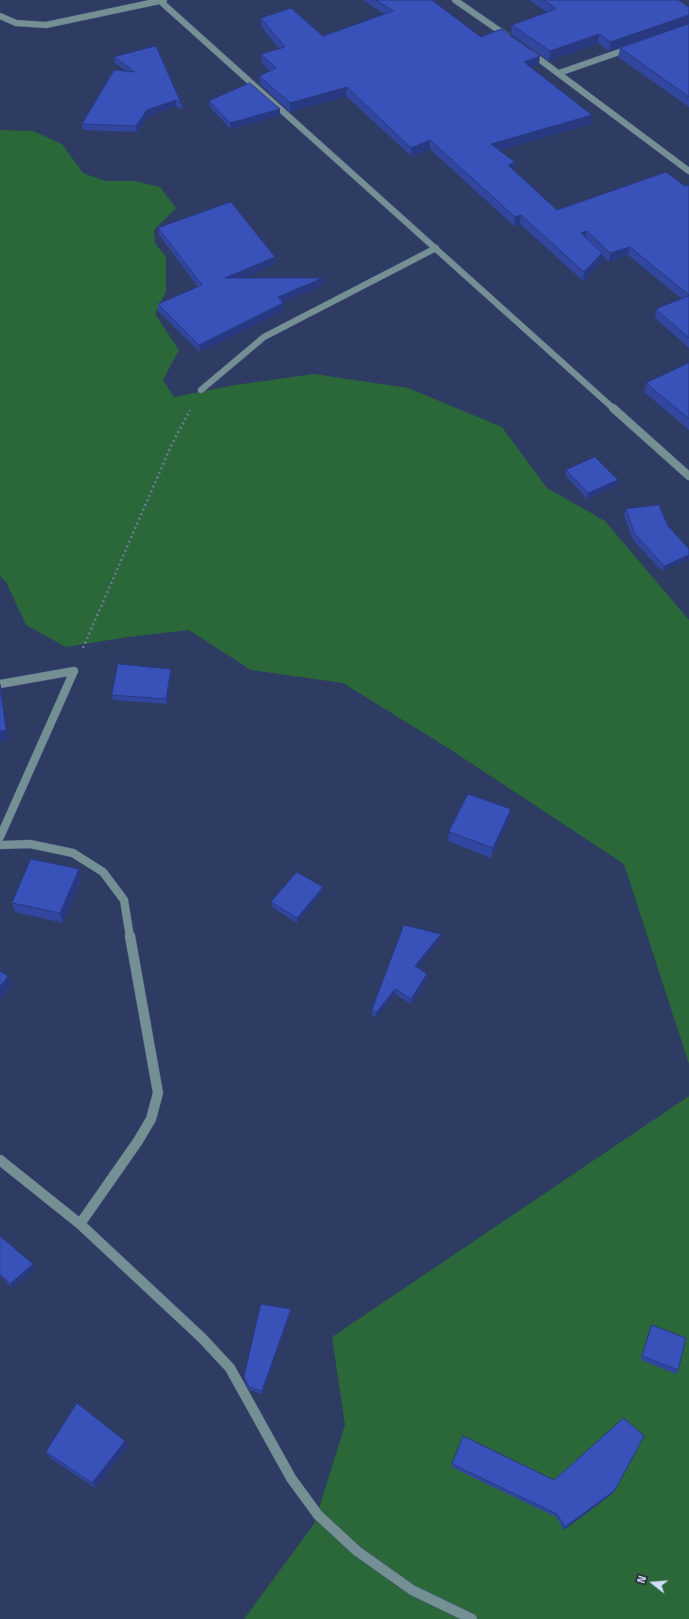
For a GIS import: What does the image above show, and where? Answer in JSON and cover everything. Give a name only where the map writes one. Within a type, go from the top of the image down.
[{"type":"street","points":[[0,16],[16,23],[46,25],[162,0],[689,476]]},
{"type":"street","points":[[455,0],[514,41]]},
{"type":"street","points":[[559,73],[631,48]]},
{"type":"street","points":[[527,50],[689,171]]},
{"type":"street","points":[[201,390],[264,337],[436,248]]},
{"type":"street","points":[[0,684],[74,671]]},
{"type":"street","points":[[0,837],[74,671]]},
{"type":"street","points":[[0,845],[30,844],[73,853],[103,872],[124,900],[158,1093],[151,1119],[138,1141],[80,1224]]},
{"type":"street","points":[[0,1160],[80,1224],[202,1338],[230,1368],[291,1478],[318,1515],[356,1551],[412,1590],[472,1619]]},
{"type":"path","points":[[74,671],[171,446],[201,390]]},
{"type":"shaded area","points":[[0,130],[33,131],[62,144],[83,173],[105,181],[135,181],[160,187],[176,208],[154,230],[155,243],[166,257],[166,292],[155,314],[179,350],[163,380],[174,397],[235,385],[314,374],[408,388],[502,427],[547,488],[605,521],[689,620],[689,1064],[624,864],[448,748],[343,683],[251,670],[189,630],[128,637],[66,647],[26,625],[6,582],[0,576]]},
{"type":"shaded area","points":[[689,1096],[689,1619],[244,1619],[314,1524],[345,1425],[332,1337]]},
{"type":"building","points":[[376,0],[432,0],[481,37],[501,29],[540,56],[524,62],[592,115],[491,144],[515,162],[508,165],[557,210],[666,172],[685,186],[689,185],[689,295],[630,247],[610,253],[587,231],[581,233],[602,253],[584,272],[521,215],[515,217],[430,140],[411,148],[347,87],[290,103],[259,76],[276,68],[261,54],[285,47],[261,18],[291,8],[323,36],[393,11]]},
{"type":"building","points":[[544,0],[678,0],[689,7],[689,15],[610,42],[599,34],[550,51],[512,25],[556,9]]},
{"type":"building","points":[[689,24],[689,97],[620,48]]},
{"type":"building","points":[[156,46],[182,105],[176,100],[147,110],[136,126],[82,124],[114,70],[135,72],[114,57]]},
{"type":"building","points":[[250,83],[280,109],[230,123],[209,101]]},
{"type":"building","points":[[231,202],[275,257],[225,278],[323,278],[278,297],[283,303],[199,345],[158,304],[202,285],[158,228]]},
{"type":"building","points":[[689,296],[689,338],[656,309]]},
{"type":"building","points":[[689,363],[689,419],[646,383]]},
{"type":"building","points":[[595,457],[618,480],[588,493],[566,470]]},
{"type":"building","points":[[659,505],[668,526],[689,549],[689,555],[664,566],[635,534],[626,509]]},
{"type":"building","points":[[118,664],[171,669],[166,699],[112,695]]},
{"type":"building","points":[[0,685],[6,730],[0,731]]},
{"type":"building","points":[[468,794],[511,809],[493,848],[449,832]]},
{"type":"building","points":[[31,859],[79,869],[60,913],[12,903]]},
{"type":"building","points":[[297,872],[323,887],[297,918],[271,902]]},
{"type":"building","points":[[404,925],[441,934],[415,966],[427,974],[411,999],[395,989],[376,1013],[372,1010]]},
{"type":"building","points":[[0,971],[8,976],[0,987]]},
{"type":"building","points":[[0,1236],[33,1264],[10,1284],[0,1274]]},
{"type":"building","points":[[261,1304],[291,1309],[262,1391],[249,1387],[244,1377]]},
{"type":"building","points":[[652,1325],[686,1338],[678,1370],[642,1356]]},
{"type":"building","points":[[77,1403],[125,1441],[92,1483],[46,1452]]},
{"type":"building","points":[[624,1418],[644,1436],[615,1490],[565,1527],[557,1514],[452,1464],[463,1436],[554,1480]]}]
